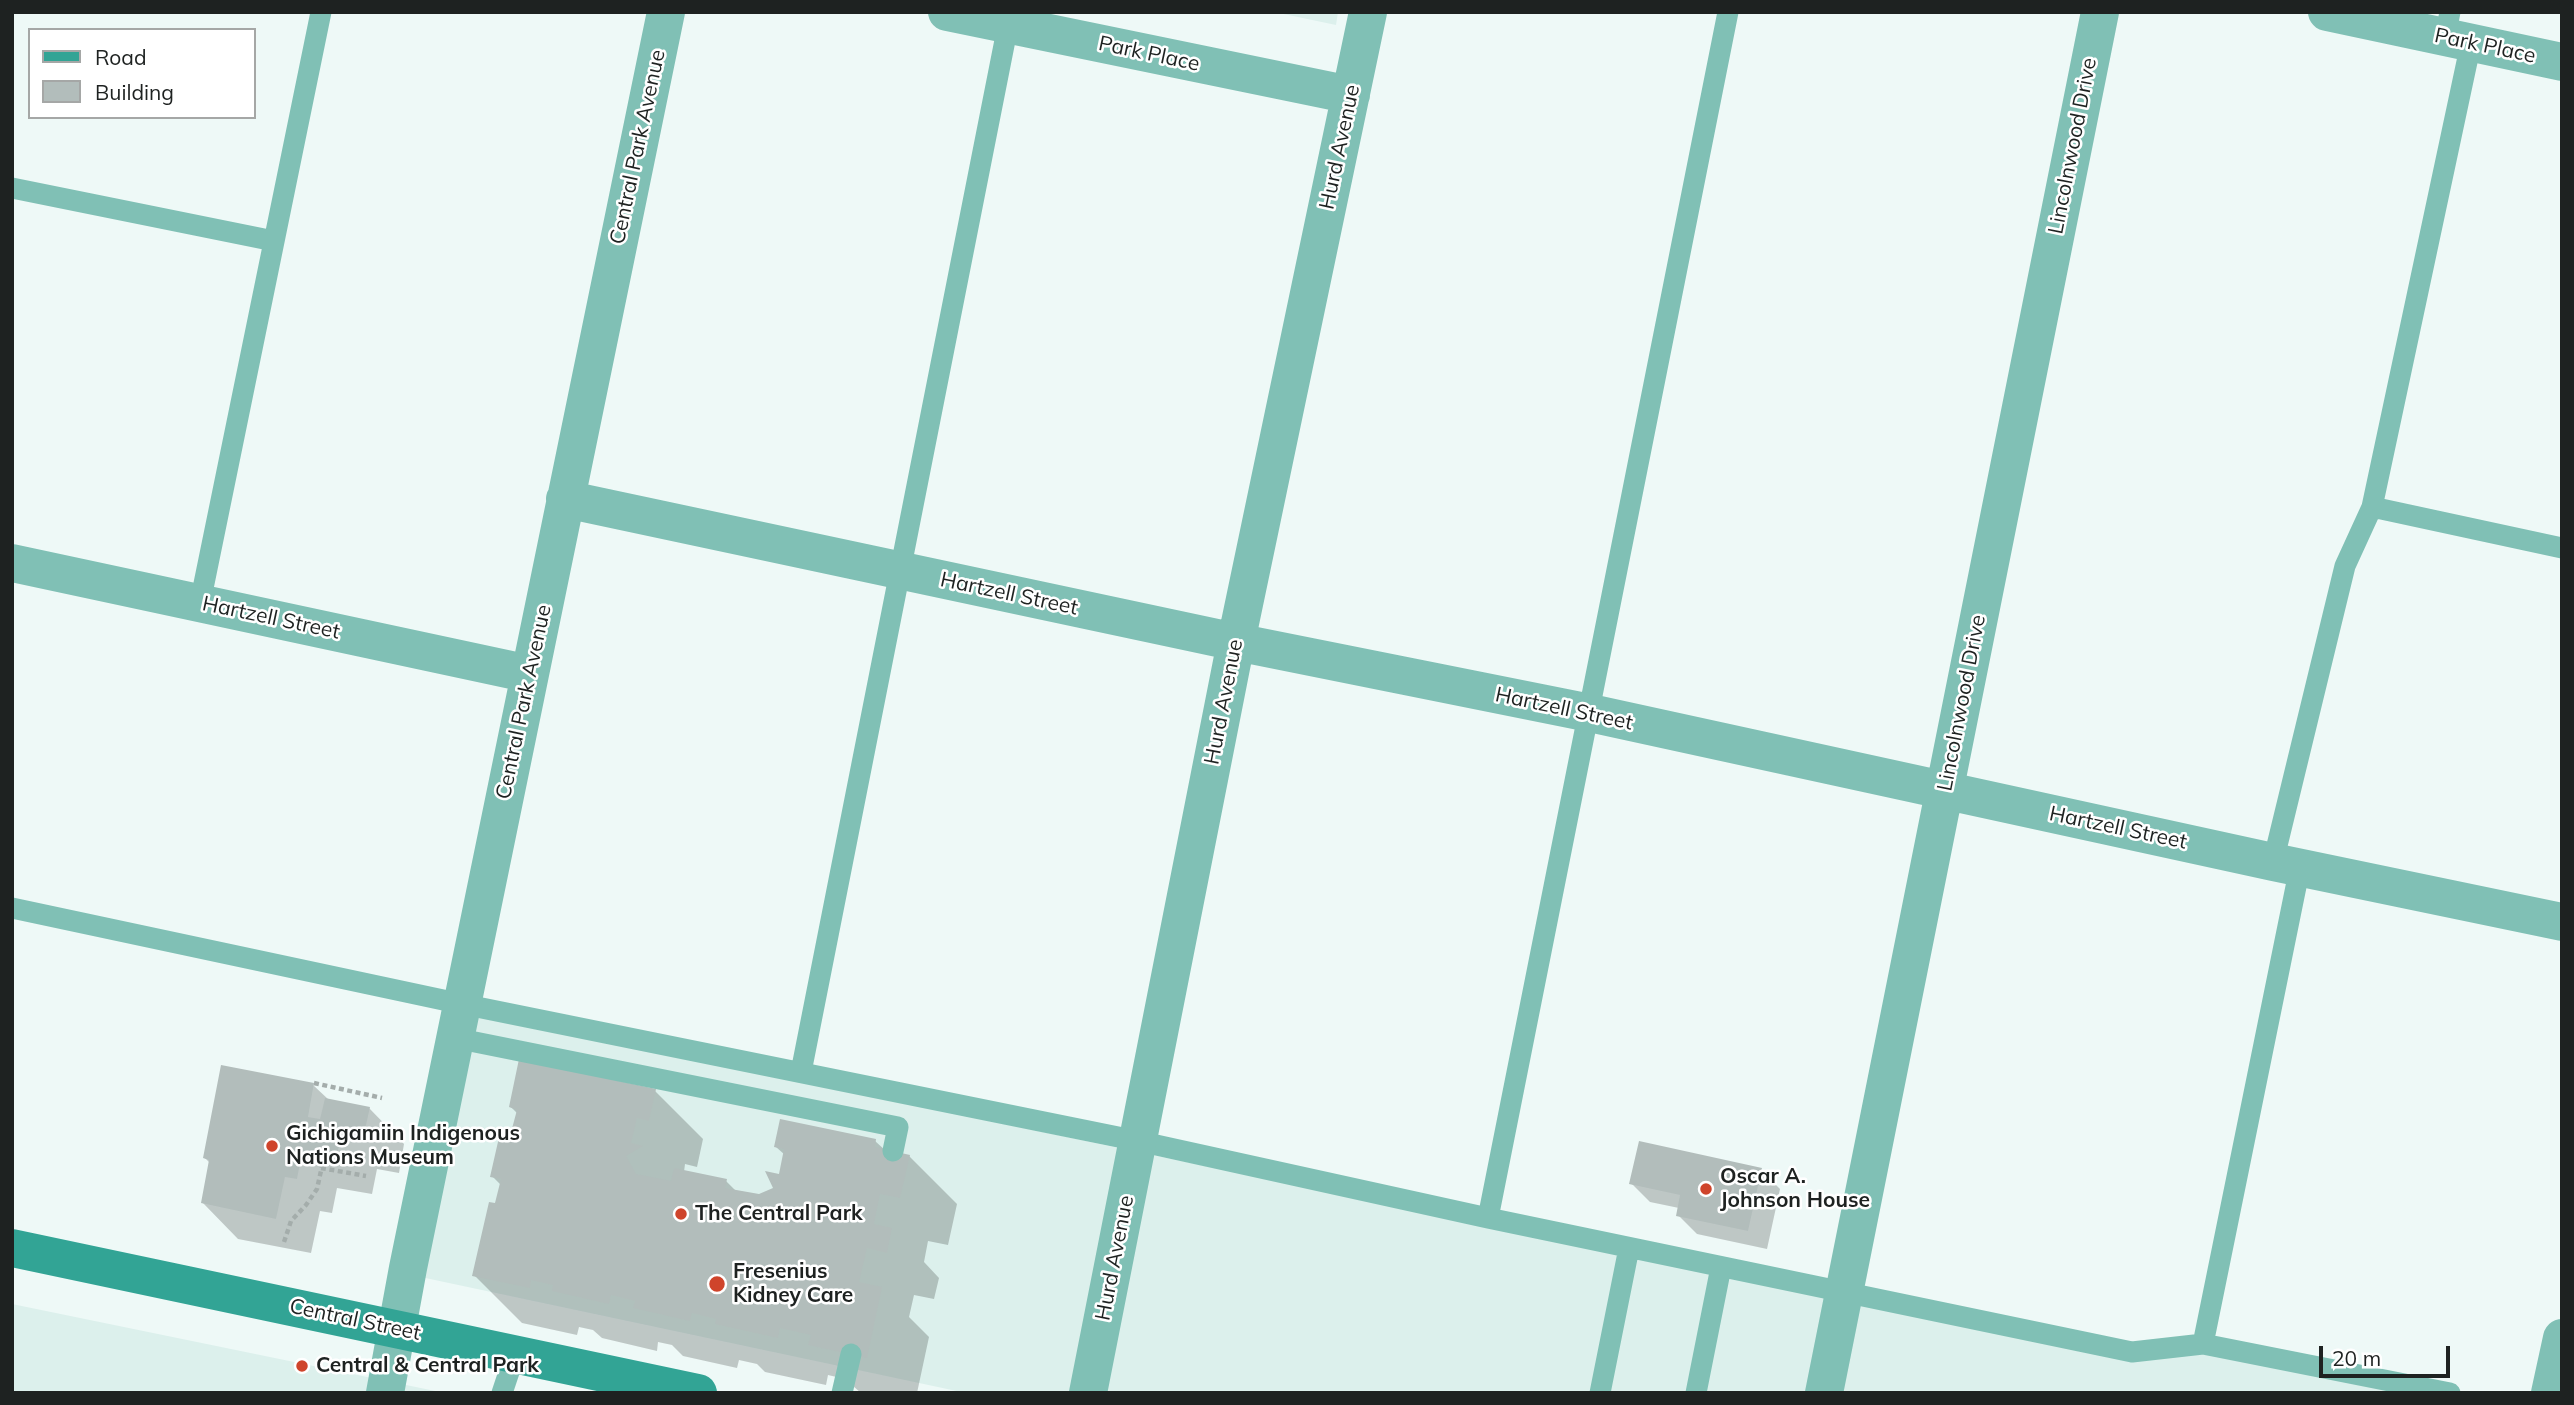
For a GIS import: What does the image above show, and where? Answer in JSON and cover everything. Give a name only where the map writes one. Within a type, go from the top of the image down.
[{"type":"main road","name":"Central Street","points":[[12,1248],[515,1354],[608,1383],[698,1393]]},
{"type":"street","name":"Central Park Avenue","points":[[384,1393],[666,12]]},
{"type":"street","name":"Park Place","points":[[947,12],[1351,95]]},
{"type":"street","name":"Hurd Avenue","points":[[1087,1393],[1236,642],[1368,12]]},
{"type":"street","name":"Lincolnwood Drive","points":[[1824,1393],[2100,12]]},
{"type":"street","name":"Park Place","points":[[2327,12],[2455,31],[2562,62]]},
{"type":"street","name":"Hartzell Street","points":[[565,499],[1236,642],[1590,713],[2562,922]]},
{"type":"street","name":"Hartzell Street","points":[[12,563],[530,674]]},
{"type":"street","points":[[2550,1393],[2562,1338]]},
{"type":"lane","points":[[200,603],[321,12]]},
{"type":"lane","points":[[1488,1218],[1728,12]]},
{"type":"lane","points":[[801,1072],[1008,25]]},
{"type":"lane","points":[[2203,1343],[2286,864],[2345,566],[2372,507],[2455,31]]},
{"type":"lane","points":[[12,188],[274,242]]},
{"type":"lane","points":[[2372,507],[2562,548]]},
{"type":"lane","points":[[12,908],[458,1021],[898,1127],[893,1151]]},
{"type":"lane","points":[[458,1021],[801,1072],[2132,1352],[2203,1343],[2451,1393]]},
{"type":"lane","points":[[1600,1393],[1629,1248]]},
{"type":"lane","points":[[1696,1393],[1721,1267]]},
{"type":"lane","points":[[502,1393],[515,1354]]},
{"type":"lane","points":[[842,1393],[850,1354]]},
{"type":"path","points":[[314,1083],[382,1098]]},
{"type":"path","points":[[284,1242],[291,1221],[317,1189],[324,1157]]},
{"type":"path","points":[[321,1168],[366,1176]]},
{"type":"shaded area","points":[[1274,12],[1338,12],[1336,25]]},
{"type":"shaded area","points":[[473,1013],[2134,1360],[2205,1350],[2409,1393],[966,1393],[416,1276]]},
{"type":"shaded area","points":[[12,1304],[445,1393],[12,1393]]},
{"type":"building","name":"The Central Park","points":[[519,1059],[656,1089],[649,1121],[637,1118],[631,1143],[643,1146],[626,1156],[636,1174],[671,1181],[674,1168],[727,1179],[725,1188],[759,1194],[773,1188],[765,1171],[779,1174],[784,1149],[774,1147],[780,1119],[876,1139],[875,1147],[910,1155],[900,1198],[880,1194],[874,1224],[892,1228],[887,1253],[867,1248],[859,1282],[882,1287],[867,1358],[808,1345],[811,1335],[780,1328],[778,1338],[715,1324],[716,1319],[692,1313],[690,1321],[633,1308],[635,1301],[611,1295],[609,1304],[552,1291],[553,1285],[531,1280],[530,1288],[472,1276],[489,1202],[495,1203],[501,1179],[490,1177],[500,1133],[510,1136],[517,1110],[509,1107]]},
{"type":"building","name":"Gichigamiin Indigenous Nations Museum","points":[[221,1065],[314,1083],[308,1117],[320,1119],[325,1098],[370,1107],[363,1139],[341,1135],[336,1160],[302,1153],[297,1179],[285,1177],[276,1219],[201,1203],[209,1160],[203,1158]]},
{"type":"building","name":"Oscar A. Johnson House","points":[[1639,1141],[1762,1168],[1748,1231],[1676,1216],[1680,1195],[1629,1184]]},
{"type":"place","name":"Gichigamiin Indigenous Nations Museum","points":[[272,1146]]},
{"type":"place","name":"Oscar A. Johnson House","points":[[1706,1189]]},
{"type":"place","name":"The Central Park","points":[[681,1214]]},
{"type":"place","name":"Fresenius Kidney Care","points":[[717,1284]]},
{"type":"place","name":"Central & Central Park","points":[[302,1366]]}]
